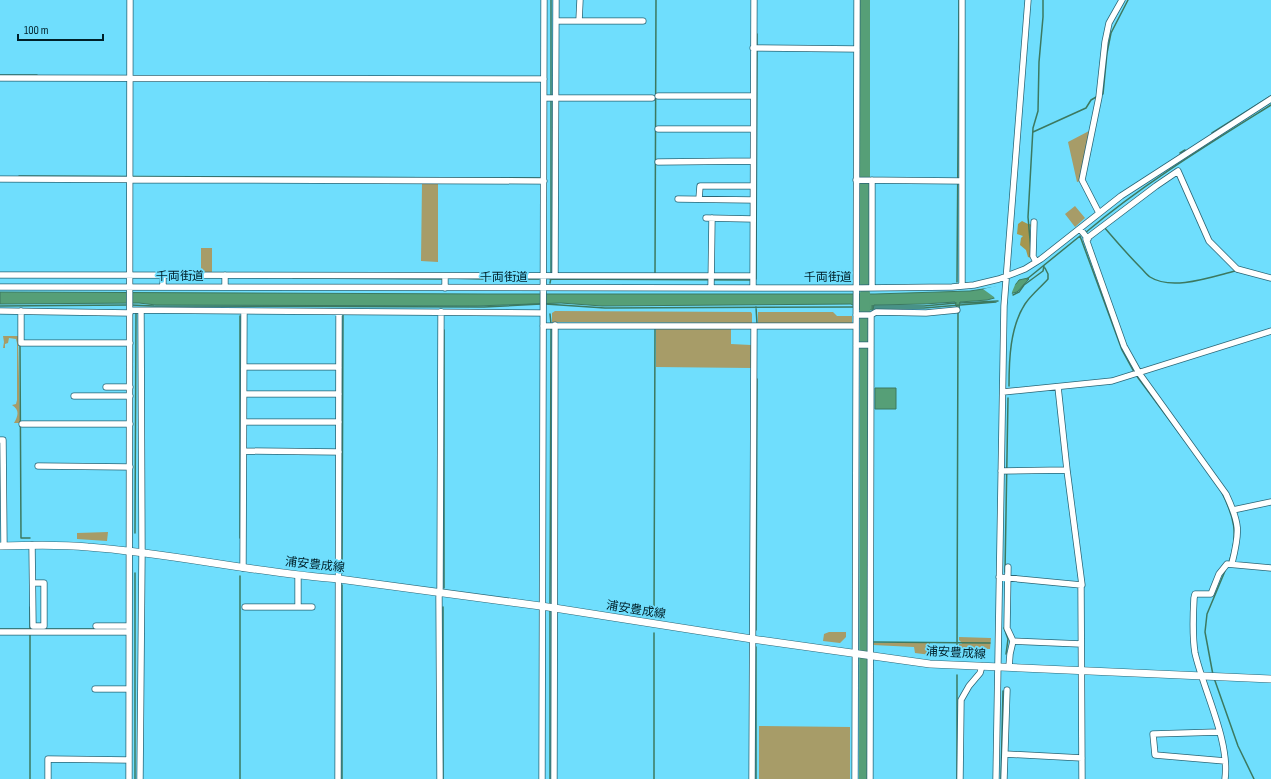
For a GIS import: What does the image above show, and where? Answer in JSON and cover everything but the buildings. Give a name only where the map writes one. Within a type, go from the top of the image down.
[{"type":"main road","name":"浦安豊成線","points":[[2,546],[32,545],[88,547],[130,551],[243,568],[440,592],[930,664],[1271,679]]},
{"type":"street","points":[[130,0],[130,424],[136,440],[130,467],[130,551],[136,604],[130,629],[135,649],[129,689],[130,779]]},
{"type":"street","points":[[544,0],[544,79],[551,98],[550,276],[543,290],[543,313],[550,326],[549,608],[554,779]]},
{"type":"street","points":[[550,276],[544,181],[551,98],[556,0]]},
{"type":"street","points":[[578,21],[580,0]]},
{"type":"street","points":[[753,288],[753,96],[756,48],[754,0]]},
{"type":"street","points":[[857,0],[857,49],[872,288]]},
{"type":"street","points":[[962,0],[959,181],[962,286]]},
{"type":"street","points":[[996,779],[999,577],[1005,471],[1003,392],[1004,303],[1028,0]]},
{"type":"street","points":[[1099,214],[1082,180],[1099,95],[1105,42],[1109,23],[1122,0]]},
{"type":"street","points":[[556,20],[643,21]]},
{"type":"street","points":[[756,48],[857,49]]},
{"type":"street","points":[[0,78],[544,79]]},
{"type":"street","points":[[551,98],[753,96]]},
{"type":"street","name":"千両街道","points":[[0,286],[130,290],[162,287],[308,287],[543,290],[753,288],[856,291],[872,288],[962,286],[986,282],[1006,276],[1024,269],[1036,262],[1080,230],[1127,192],[1271,99]]},
{"type":"street","points":[[658,129],[753,129]]},
{"type":"street","points":[[658,162],[753,161]]},
{"type":"street","points":[[1087,238],[1178,171],[1209,241],[1237,270],[1271,278]]},
{"type":"street","points":[[0,179],[129,177],[544,181]]},
{"type":"street","points":[[865,180],[959,181]]},
{"type":"street","points":[[865,180],[856,291],[870,345],[870,779]]},
{"type":"street","points":[[699,199],[700,186],[753,186]]},
{"type":"street","points":[[678,199],[753,200]]},
{"type":"street","points":[[706,218],[753,219]]},
{"type":"street","points":[[711,288],[712,218]]},
{"type":"street","points":[[1034,222],[1033,256],[1036,262]]},
{"type":"street","points":[[1080,230],[1087,238],[1086,239],[1124,346],[1137,374],[1219,484],[1226,494],[1233,510],[1238,532],[1230,563],[1219,574],[1211,594],[1198,593],[1195,594],[1194,598],[1194,645],[1201,676],[1225,752],[1225,779]]},
{"type":"street","points":[[0,275],[37,277],[225,275],[259,277],[445,278],[655,276],[711,278],[753,276]]},
{"type":"street","points":[[162,287],[163,275]]},
{"type":"street","points":[[225,275],[225,287]]},
{"type":"street","points":[[37,277],[37,287]]},
{"type":"street","points":[[259,277],[259,287]]},
{"type":"street","points":[[308,287],[309,277]]},
{"type":"street","points":[[444,288],[445,278]]},
{"type":"street","points":[[0,311],[130,310],[543,313]]},
{"type":"street","points":[[862,314],[876,312],[926,313],[957,310]]},
{"type":"street","points":[[21,311],[21,343],[130,343]]},
{"type":"street","points":[[140,779],[135,649],[136,604],[142,553],[136,440],[141,311]]},
{"type":"street","points":[[243,568],[244,312]]},
{"type":"street","points":[[338,779],[339,312]]},
{"type":"street","points":[[440,779],[441,312]]},
{"type":"street","points":[[855,779],[858,654],[858,345],[856,326],[862,314]]},
{"type":"street","points":[[550,326],[856,326]]},
{"type":"street","points":[[542,779],[549,608],[550,326]]},
{"type":"street","points":[[752,779],[752,639],[756,326]]},
{"type":"street","points":[[1003,392],[1112,381],[1271,331]]},
{"type":"street","points":[[858,345],[870,345]]},
{"type":"street","points":[[244,367],[339,367]]},
{"type":"street","points":[[106,387],[130,387]]},
{"type":"street","points":[[1058,387],[1082,585],[1082,779]]},
{"type":"street","points":[[244,394],[339,394]]},
{"type":"street","points":[[74,396],[130,396]]},
{"type":"street","points":[[244,422],[339,422]]},
{"type":"street","points":[[22,424],[130,424]]},
{"type":"street","points":[[0,440],[3,440],[2,546]]},
{"type":"street","points":[[244,451],[339,452]]},
{"type":"street","points":[[38,466],[130,467]]},
{"type":"street","points":[[1005,471],[1067,470]]},
{"type":"street","points":[[1233,510],[1271,502]]},
{"type":"street","points":[[32,545],[32,576],[34,583],[33,626],[44,626],[44,583],[34,583]]},
{"type":"street","points":[[1230,563],[1271,568]]},
{"type":"street","points":[[1008,567],[1008,628],[1013,641],[1009,667]]},
{"type":"street","points":[[298,575],[298,608]]},
{"type":"street","points":[[999,577],[1081,585]]},
{"type":"street","points":[[245,608],[312,608]]},
{"type":"street","points":[[96,626],[130,629]]},
{"type":"street","points":[[0,632],[130,629]]},
{"type":"street","points":[[1013,641],[1081,644]]},
{"type":"street","points":[[960,779],[961,700],[968,686],[980,673],[982,666]]},
{"type":"street","points":[[95,689],[129,689]]},
{"type":"street","points":[[1004,779],[1007,690]]},
{"type":"street","points":[[1219,732],[1153,734],[1155,755],[1225,761]]},
{"type":"street","points":[[1005,754],[1082,758]]},
{"type":"street","points":[[48,779],[48,759],[130,760]]},
{"type":"shaded area","points":[[1089,131],[1080,181],[1077,182],[1068,142]]},
{"type":"shaded area","points":[[422,183],[438,183],[438,262],[421,261]]},
{"type":"shaded area","points":[[1075,206],[1085,218],[1075,227],[1065,214]]},
{"type":"shaded area","points":[[1022,221],[1031,225],[1031,258],[1028,257],[1026,250],[1020,245],[1021,238],[1023,236],[1017,234],[1018,224]]},
{"type":"shaded area","points":[[201,248],[212,248],[212,273],[201,273]]},
{"type":"shaded area","points":[[1029,279],[1017,292],[987,300],[960,302],[959,309],[957,309],[955,302],[874,305],[873,310],[861,310],[851,304],[602,306],[561,303],[476,306],[156,305],[139,303],[0,304],[0,292],[875,294],[970,291],[1016,284],[1019,280]]},
{"type":"shaded area","points":[[555,311],[751,312],[752,323],[552,322],[552,313]]},
{"type":"shaded area","points":[[758,312],[833,312],[837,316],[852,316],[852,323],[758,323]]},
{"type":"shaded area","points":[[656,328],[731,329],[731,344],[751,345],[751,368],[656,367]]},
{"type":"shaded area","points":[[3,336],[18,336],[20,423],[14,423],[18,413],[12,405],[16,404],[17,400],[17,343],[16,339],[9,338],[8,343],[5,344],[5,348],[3,348]]},
{"type":"shaded area","points":[[875,388],[896,388],[896,409],[875,409]]},
{"type":"shaded area","points":[[108,532],[107,541],[77,539],[77,533]]},
{"type":"shaded area","points":[[829,632],[846,632],[846,637],[840,643],[823,641],[824,634]]},
{"type":"shaded area","points":[[959,637],[991,638],[990,649],[959,648],[959,644],[962,644]]},
{"type":"shaded area","points":[[872,643],[930,643],[930,650],[946,651],[947,657],[915,653],[914,647],[873,645]]},
{"type":"shaded area","points":[[759,726],[850,727],[850,779],[759,779]]},
{"type":"pier","points":[[1017,280],[1012,292],[1011,303],[997,304],[994,297],[983,289],[1014,282]]},
{"type":"waterway","points":[[551,0],[551,96]]},
{"type":"waterway","points":[[655,274],[656,0]]},
{"type":"waterway","points":[[865,0],[865,284]]},
{"type":"waterway","points":[[957,282],[959,0]]},
{"type":"waterway","points":[[1031,251],[1028,217],[1033,128],[1038,111],[1039,62],[1043,0]]},
{"type":"waterway","points":[[1102,94],[1111,33],[1128,0]]},
{"type":"waterway","points":[[757,34],[757,46]]},
{"type":"waterway","points":[[755,279],[757,50]]},
{"type":"waterway","points":[[0,75],[37,75]]},
{"type":"waterway","points":[[1033,132],[1086,108],[1091,100],[1098,96]]},
{"type":"waterway","points":[[1212,133],[1271,96]]},
{"type":"waterway","points":[[551,100],[551,274]]},
{"type":"waterway","points":[[1085,233],[1152,182],[1199,150],[1271,105]]},
{"type":"waterway","points":[[1180,153],[1185,150]]},
{"type":"waterway","points":[[19,176],[541,178]]},
{"type":"waterway","points":[[1104,227],[1150,277],[1159,281],[1169,283],[1192,282],[1235,271],[1238,272]]},
{"type":"waterway","points":[[1080,236],[1122,350],[1134,372]]},
{"type":"waterway","points":[[1027,279],[1080,236]]},
{"type":"waterway","points":[[1013,295],[1019,292],[1024,285],[1043,271],[1044,266]]},
{"type":"waterway","points":[[1009,386],[1011,344],[1016,323],[1020,313],[1030,297],[1048,279],[1048,274],[1045,268]]},
{"type":"waterway","points":[[293,278],[443,279]]},
{"type":"waterway","points":[[447,278],[484,279]]},
{"type":"waterway","points":[[550,283],[551,278]]},
{"type":"waterway","points":[[508,279],[539,279]]},
{"type":"waterway","points":[[550,279],[750,280]]},
{"type":"waterway","points":[[864,779],[865,293]]},
{"type":"waterway","points":[[960,303],[998,301]]},
{"type":"waterway","points":[[872,308],[924,308],[996,302]]},
{"type":"waterway","points":[[872,306],[924,306],[956,303]]},
{"type":"waterway","points":[[131,305],[484,307],[541,304]]},
{"type":"waterway","points":[[545,304],[605,308],[855,307]]},
{"type":"waterway","points":[[0,306],[127,305]]},
{"type":"waterway","points":[[756,307],[757,324]]},
{"type":"waterway","points":[[957,658],[958,311]]},
{"type":"waterway","points":[[135,533],[136,313]]},
{"type":"waterway","points":[[342,573],[343,314]]},
{"type":"waterway","points":[[550,314],[551,324]]},
{"type":"waterway","points":[[240,316],[240,538]]},
{"type":"waterway","points":[[550,606],[551,327]]},
{"type":"waterway","points":[[654,617],[655,328]]},
{"type":"waterway","points":[[444,330],[444,588]]},
{"type":"waterway","points":[[20,346],[21,538],[30,538]]},
{"type":"waterway","points":[[1136,375],[1185,441]]},
{"type":"waterway","points":[[756,630],[757,379]]},
{"type":"waterway","points":[[1005,572],[1008,398]]},
{"type":"waterway","points":[[1221,491],[1232,517],[1234,526],[1234,543],[1229,562]]},
{"type":"waterway","points":[[1213,675],[1205,632],[1207,614],[1225,571]]},
{"type":"waterway","points":[[135,573],[135,779]]},
{"type":"waterway","points":[[240,576],[240,779]]},
{"type":"waterway","points":[[342,585],[342,779]]},
{"type":"waterway","points":[[30,607],[30,629]]},
{"type":"waterway","points":[[443,607],[443,779]]},
{"type":"waterway","points":[[550,609],[550,779]]},
{"type":"waterway","points":[[1004,628],[1008,639],[1006,654]]},
{"type":"waterway","points":[[0,629],[125,629]]},
{"type":"waterway","points":[[654,633],[654,779]]},
{"type":"waterway","points":[[30,635],[30,779]]},
{"type":"waterway","points":[[872,642],[990,643]]},
{"type":"waterway","points":[[756,647],[756,779]]},
{"type":"waterway","points":[[957,675],[957,779]]},
{"type":"waterway","points":[[1214,678],[1238,746],[1254,779]]},
{"type":"waterway","points":[[1001,779],[1003,691]]}]
